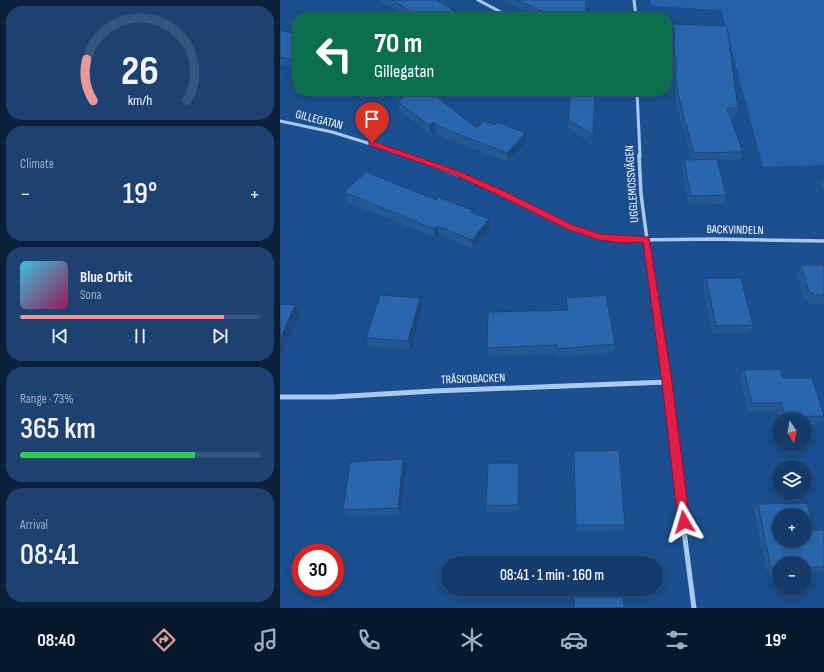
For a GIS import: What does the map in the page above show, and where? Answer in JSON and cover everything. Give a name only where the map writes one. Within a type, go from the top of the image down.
[{"type":"street","points":[[478,0],[501,12]]},
{"type":"street","points":[[634,0],[635,12]]},
{"type":"street","name":"UGGLEMOSSVÄGEN","points":[[637,96],[641,194],[646,239],[667,382],[694,608]]},
{"type":"street","name":"GILLEGATAN","points":[[280,121],[372,143],[432,163],[499,192],[570,227],[599,237],[623,240],[646,239]]},
{"type":"street","name":"BACKVINDELN","points":[[646,239],[824,241]]},
{"type":"street","name":"TRÄSKOBACKEN","points":[[280,396],[332,397],[434,391],[667,382]]},
{"type":"shaded area","points":[[650,0],[824,0],[824,165],[763,167],[721,10],[652,6]]},
{"type":"building","points":[[392,0],[436,0],[456,12],[411,12]]},
{"type":"building","points":[[518,0],[586,0],[585,12],[543,12]]},
{"type":"building","points":[[673,24],[727,26],[738,108],[727,108],[743,152],[694,153],[678,95],[675,73],[677,73]]},
{"type":"building","points":[[280,30],[292,33],[292,60],[280,57]]},
{"type":"building","points":[[401,96],[435,96],[477,128],[484,121],[495,125],[497,122],[526,133],[507,153],[440,127],[434,122],[429,125],[397,101],[403,98]]},
{"type":"building","points":[[570,96],[595,96],[593,135],[568,119]]},
{"type":"building","points":[[717,159],[726,195],[691,196],[684,160]]},
{"type":"building","points":[[366,172],[436,200],[438,197],[473,210],[471,212],[489,219],[472,240],[437,226],[434,229],[344,192]]},
{"type":"building","points":[[801,265],[824,265],[824,295],[814,295],[813,293],[809,293]]},
{"type":"building","points":[[706,278],[741,278],[753,325],[716,326]]},
{"type":"building","points":[[380,295],[420,298],[408,341],[366,338]]},
{"type":"building","points":[[606,295],[615,344],[557,349],[557,345],[487,348],[488,312],[568,310],[566,298]]},
{"type":"building","points":[[280,304],[295,305],[280,339]]},
{"type":"building","points":[[780,369],[783,378],[812,378],[824,416],[812,416],[812,412],[784,412],[781,403],[752,403],[744,370]]},
{"type":"building","points":[[619,450],[625,525],[576,525],[574,451]]},
{"type":"building","points":[[403,459],[398,508],[343,510],[350,462]]},
{"type":"building","points":[[488,463],[519,463],[518,505],[486,506]]},
{"type":"building","points":[[807,503],[808,508],[772,508],[772,548],[812,548],[812,522],[814,530],[824,530],[824,567],[812,567],[812,556],[772,556],[771,568],[758,504]]},
{"type":"building","points":[[574,597],[623,597],[624,608],[574,608]]},
{"type":"route","points":[[372,143],[455,172],[570,227],[599,237],[623,240],[646,239],[667,382],[684,522]]}]
